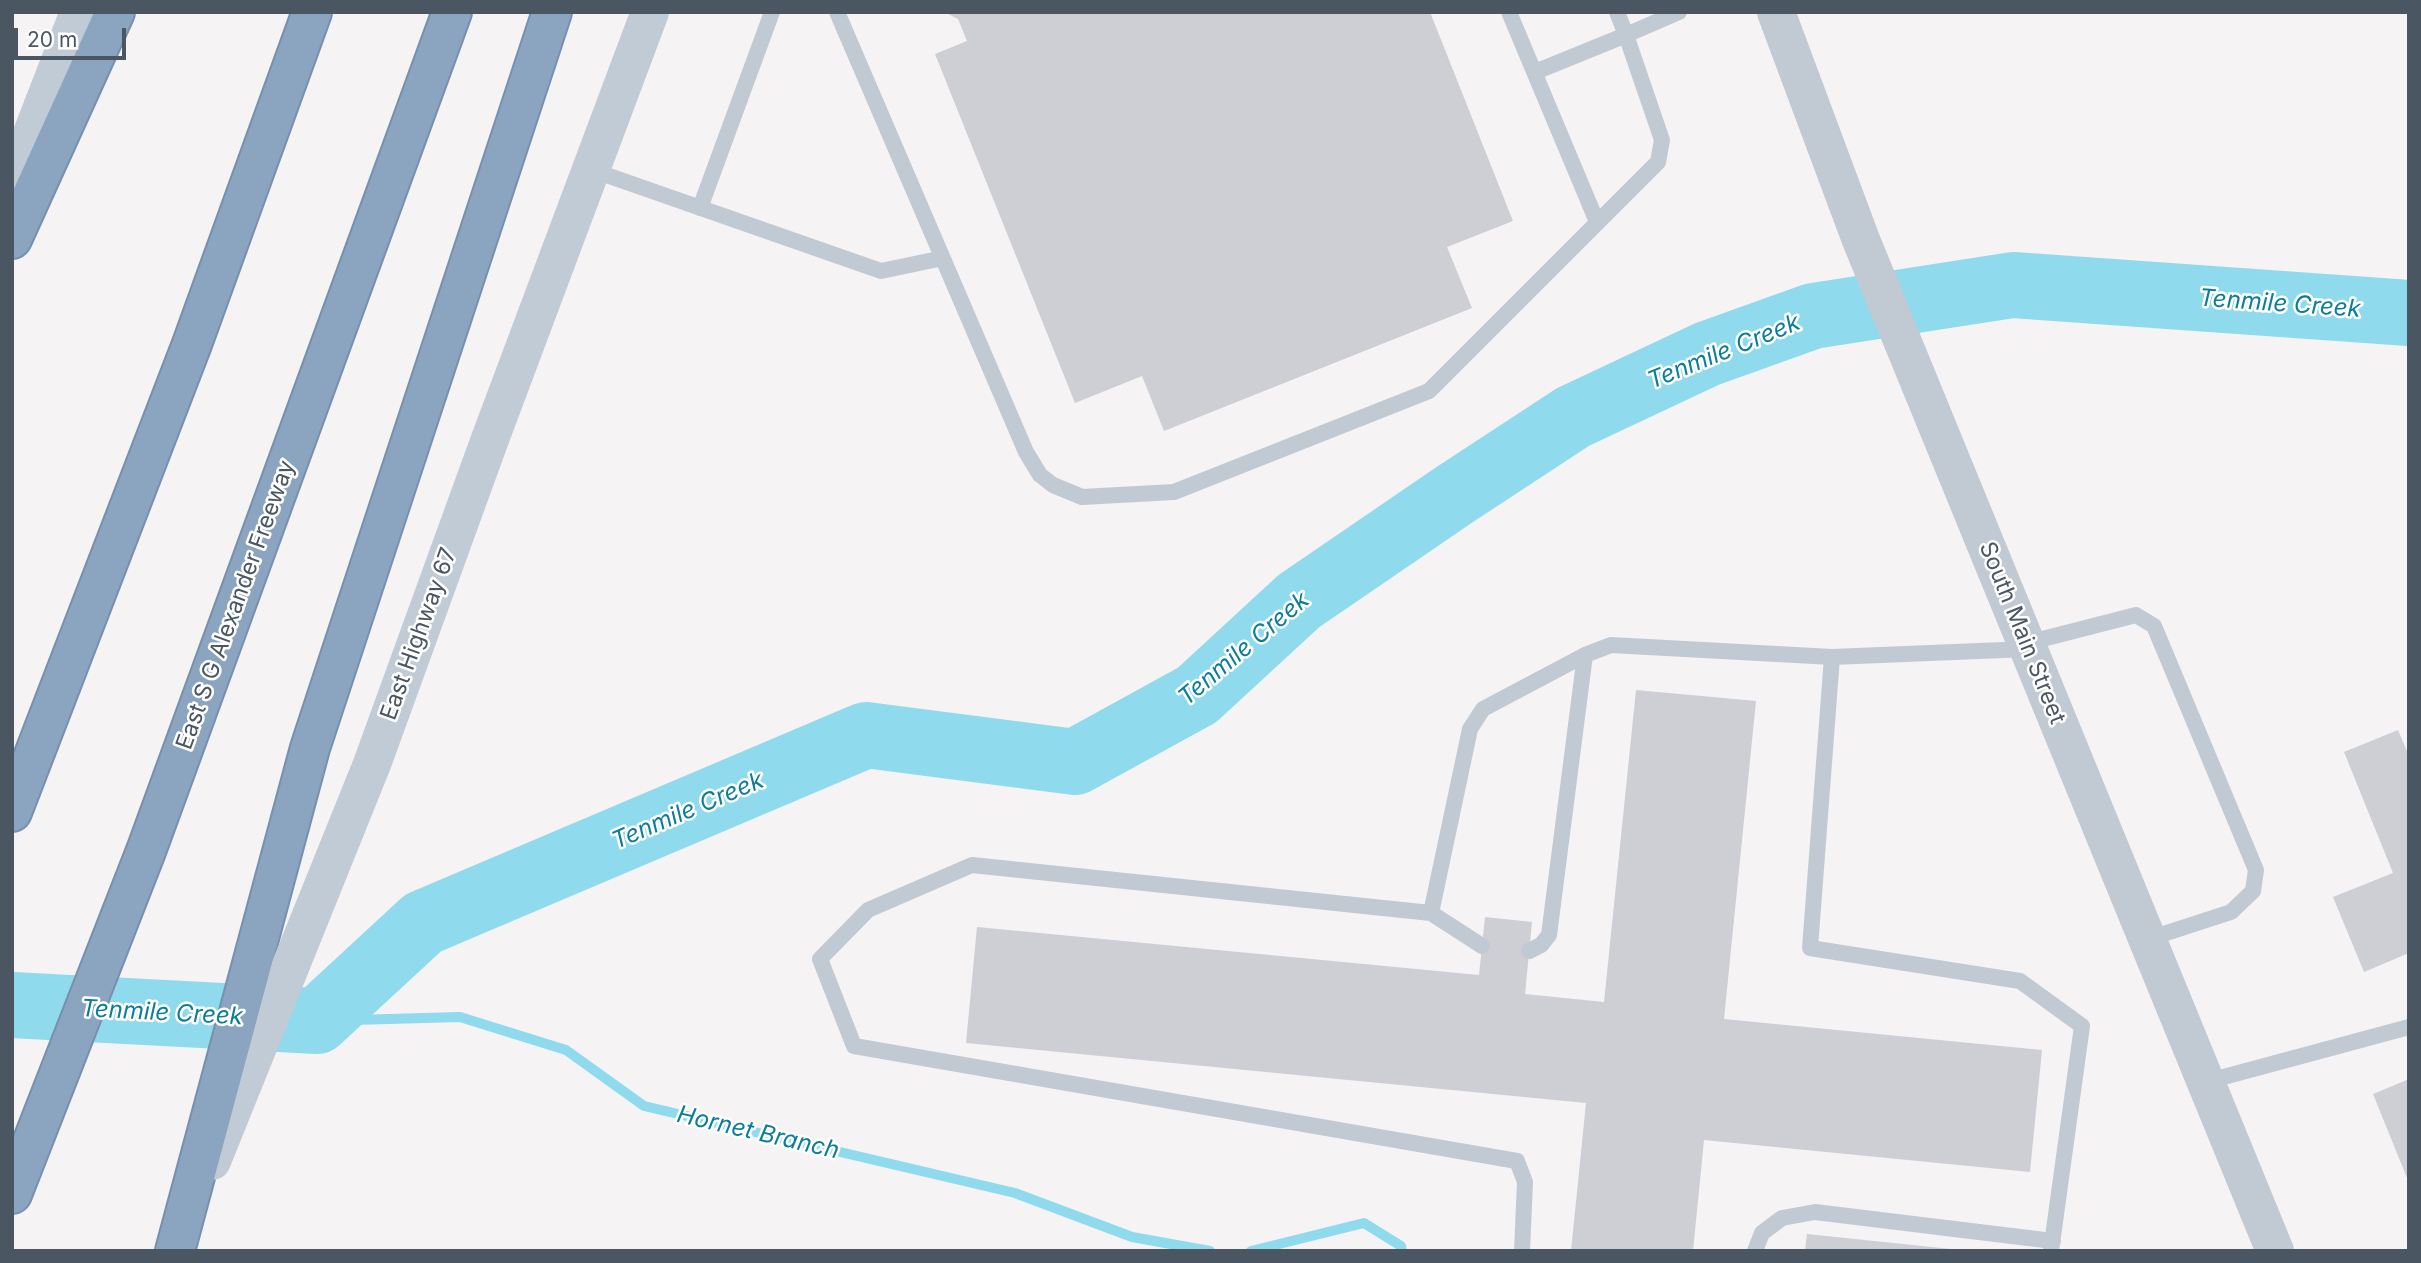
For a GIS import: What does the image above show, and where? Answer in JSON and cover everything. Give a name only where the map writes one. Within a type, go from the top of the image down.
[{"type":"highway","points":[[12,239],[115,12]]},
{"type":"highway","points":[[15,804],[192,344],[312,12]]},
{"type":"highway","name":"East S G Alexander Freeway","points":[[14,1191],[146,851],[452,12]]},
{"type":"highway","points":[[176,1251],[310,748],[552,12]]},
{"type":"main road","points":[[12,185],[79,12]]},
{"type":"main road","name":"East Highway 67","points":[[176,1251],[372,764],[650,12]]},
{"type":"street","name":"South Main Street","points":[[1776,12],[1861,240],[2275,1251]]},
{"type":"lane","points":[[700,208],[772,12]]},
{"type":"lane","points":[[837,12],[1026,452],[1040,475],[1053,485],[1082,496],[1174,492],[1429,391],[1658,162],[1662,139],[1617,12]]},
{"type":"lane","points":[[1509,12],[1597,222]]},
{"type":"lane","points":[[1535,72],[1679,12]]},
{"type":"lane","points":[[592,170],[881,271],[943,258]]},
{"type":"lane","points":[[1431,913],[1470,729],[1483,709],[1584,655],[1611,645],[1832,657],[2028,646],[2136,615],[2154,626],[2256,870],[2253,891],[2231,912],[2148,939]]},
{"type":"lane","points":[[1529,951],[1541,946],[1549,935],[1584,655]]},
{"type":"lane","points":[[1755,1251],[1762,1233],[1782,1218],[1815,1212],[2052,1246],[2082,1026],[2020,981],[1811,948],[1832,657]]},
{"type":"lane","points":[[1482,946],[1431,913],[972,866],[868,909],[820,959],[854,1046],[1517,1161],[1525,1182],[1522,1251]]},
{"type":"lane","points":[[2205,1082],[2409,1027]]},
{"type":"building","points":[[944,12],[1430,12],[1513,221],[1447,247],[1472,308],[1164,431],[1142,376],[1075,403],[935,54],[967,41],[958,19]]},
{"type":"building","points":[[1636,690],[1756,701],[1724,1019],[2042,1050],[2030,1172],[1704,1140],[1693,1251],[1571,1251],[1586,1103],[966,1043],[977,927],[1479,975],[1485,917],[1532,922],[1525,994],[1604,1002]]},
{"type":"building","points":[[2398,730],[2409,756],[2409,953],[2364,972],[2333,897],[2393,873],[2344,752]]},
{"type":"building","points":[[2409,1079],[2409,1177],[2407,1178],[2373,1094]]},
{"type":"building","points":[[1807,1234],[1951,1249],[1951,1251],[1805,1251]]},
{"type":"waterway","name":"Tenmile Creek","points":[[12,1005],[317,1021],[423,923],[866,735],[1075,762],[1197,695],[1299,601],[1573,417],[1707,354],[1813,316],[2013,285],[2409,313]]},
{"type":"waterway","name":"Hornet Branch","points":[[317,1021],[460,1017],[566,1050],[644,1106],[1015,1193],[1132,1237],[1210,1251]]},
{"type":"waterway","name":"Hornet Branch","points":[[1251,1251],[1364,1223],[1401,1246],[1402,1251]]}]
